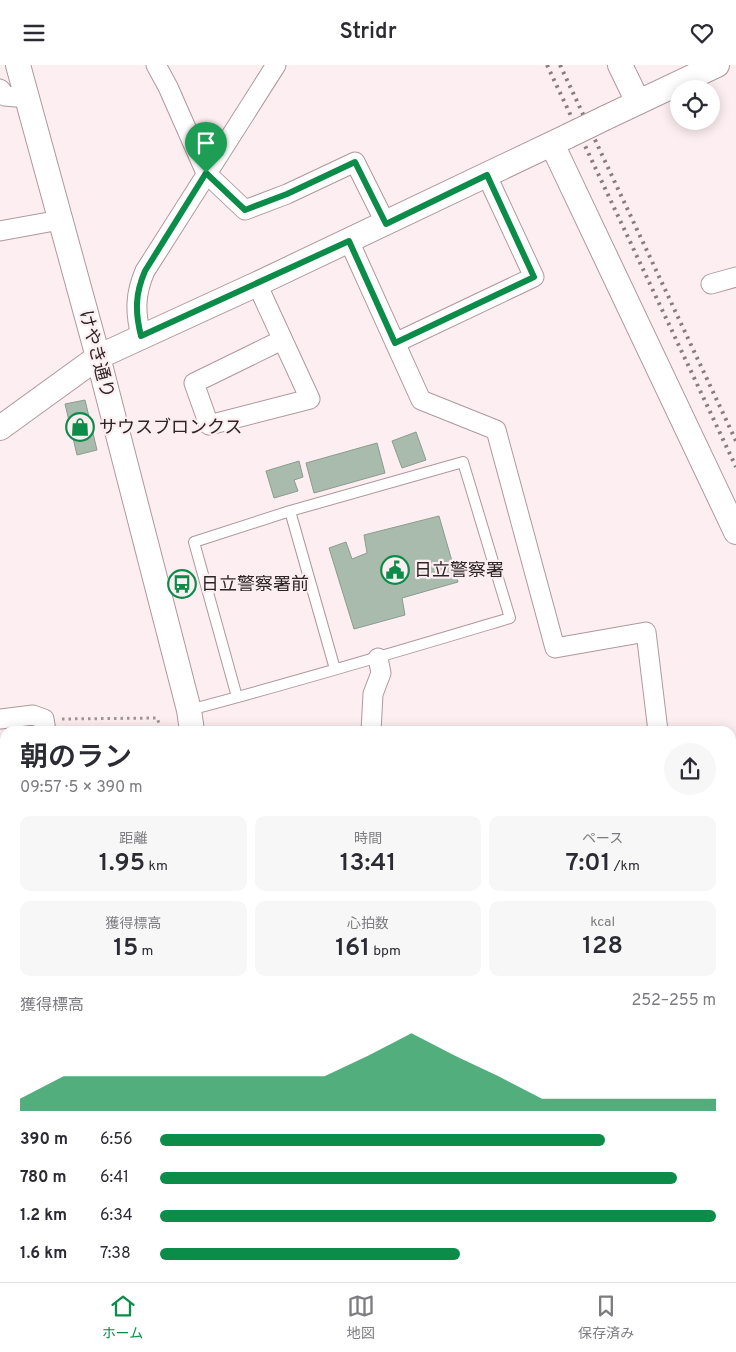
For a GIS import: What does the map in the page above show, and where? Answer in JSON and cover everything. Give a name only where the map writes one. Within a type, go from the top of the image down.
[{"type":"street","name":"けやき通り","points":[[18,65],[98,357],[191,720]]},
{"type":"street","points":[[156,65],[168,87],[206,173],[245,210],[287,194],[355,162],[386,224]]},
{"type":"street","points":[[141,336],[137,320],[138,288],[145,271],[276,65]]},
{"type":"street","points":[[620,65],[638,102]]},
{"type":"street","points":[[0,428],[98,357],[386,224],[717,65]]},
{"type":"street","points":[[0,89],[5,96],[27,97]]},
{"type":"street","points":[[560,140],[736,532]]},
{"type":"street","points":[[395,343],[534,277],[487,175]]},
{"type":"street","points":[[0,231],[60,220]]},
{"type":"street","points":[[349,241],[421,400],[496,430],[555,648],[646,633],[657,726]]},
{"type":"street","points":[[711,284],[736,277]]},
{"type":"street","points":[[257,284],[310,399],[210,425],[194,383],[282,340]]},
{"type":"street","points":[[371,726],[373,694],[381,673],[378,658]]},
{"type":"street","points":[[0,719],[33,715],[45,725]]},
{"type":"lane","points":[[191,720],[237,697],[378,658],[510,618],[463,462],[290,511],[194,542],[237,697]]},
{"type":"lane","points":[[290,511],[335,669]]},
{"type":"path","points":[[45,725],[157,717],[160,726]]},
{"type":"building","points":[[85,400],[97,450],[77,455],[65,404]]},
{"type":"building","points":[[416,432],[426,460],[402,468],[392,441]]},
{"type":"building","points":[[377,443],[385,473],[314,493],[306,463]]},
{"type":"building","points":[[299,461],[303,477],[294,480],[298,491],[274,498],[266,471]]},
{"type":"building","name":"日立警察署","points":[[439,516],[458,582],[402,598],[405,615],[354,629],[329,548],[346,542],[352,559],[367,553],[364,535]]},
{"type":"railway","points":[[547,65],[736,467]]},
{"type":"railway","points":[[560,65],[736,441]]},
{"type":"place","name":"サウスブロンクス","points":[[80,427]]},
{"type":"place","name":"日立警察署","points":[[395,570]]},
{"type":"place","name":"日立警察署前","points":[[182,584]]},
{"type":"route","points":[[355,162],[386,224],[487,175],[534,277],[395,343],[349,241],[141,336],[136,307],[138,288],[145,271],[206,173],[245,210],[287,194],[355,162]]}]
